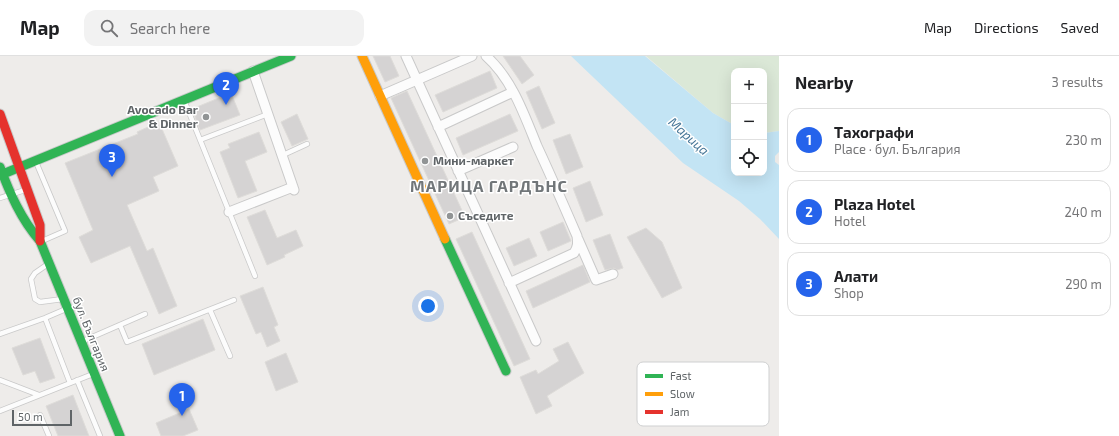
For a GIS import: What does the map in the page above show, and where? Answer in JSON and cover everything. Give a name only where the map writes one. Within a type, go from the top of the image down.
[{"type":"street","points":[[1,170],[19,168],[291,56]]},
{"type":"street","points":[[362,56],[506,371]]},
{"type":"street","points":[[406,56],[536,341]]},
{"type":"street","points":[[486,56],[495,64],[509,84],[521,108],[596,280],[613,274]]},
{"type":"street","points":[[380,96],[465,57]]},
{"type":"street","points":[[229,212],[293,188],[283,155],[253,71]]},
{"type":"street","points":[[438,127],[513,92]]},
{"type":"street","name":"бул. България","points":[[0,114],[40,225],[40,241],[120,436]]},
{"type":"street","points":[[458,171],[513,147]]},
{"type":"street","name":"бул. България","points":[[1,170],[11,195],[30,231],[40,241]]},
{"type":"street","points":[[509,283],[574,253],[578,244],[577,236]]},
{"type":"lane","points":[[184,100],[255,276]]},
{"type":"lane","points":[[200,140],[268,114]]},
{"type":"lane","points":[[283,155],[307,144]]},
{"type":"lane","points":[[36,161],[65,231],[40,241]]},
{"type":"lane","points":[[0,198],[27,189]]},
{"type":"lane","points":[[49,264],[35,273],[30,280],[35,299],[40,302],[64,299]]},
{"type":"lane","points":[[120,325],[127,342],[234,300]]},
{"type":"lane","points":[[0,334],[68,309]]},
{"type":"lane","points":[[210,310],[230,356]]},
{"type":"lane","points":[[81,342],[145,314]]},
{"type":"lane","points":[[45,318],[70,383]]},
{"type":"lane","points":[[0,411],[94,374]]},
{"type":"lane","points":[[0,380],[39,395]]},
{"type":"lane","points":[[77,380],[100,436]]},
{"type":"lane","points":[[40,416],[49,436]]},
{"type":"green space","points":[[646,56],[779,56],[779,131],[767,133],[767,68],[731,68],[731,123],[713,113]]},
{"type":"water","name":"Марица","points":[[571,56],[645,56],[713,113],[731,123],[731,176],[767,176],[767,133],[779,131],[779,152],[775,156],[775,162],[779,165],[779,239],[760,219],[739,201],[683,163]]},
{"type":"building","points":[[373,56],[390,56],[399,76],[385,82]]},
{"type":"building","points":[[503,56],[520,56],[534,75],[522,84]]},
{"type":"building","points":[[490,71],[497,88],[443,112],[435,95]]},
{"type":"building","points":[[539,86],[555,123],[542,129],[526,92]]},
{"type":"building","points":[[407,91],[465,217],[449,224],[391,98]]},
{"type":"building","name":"Avocado Bar & Dinner","points":[[231,93],[240,115],[200,130],[192,109]]},
{"type":"building","points":[[297,114],[308,139],[292,146],[281,122]]},
{"type":"building","points":[[510,114],[518,131],[463,155],[456,138]]},
{"type":"building","points":[[159,122],[178,166],[153,177],[159,191],[127,205],[147,251],[153,248],[177,306],[159,314],[130,246],[91,263],[79,237],[93,230],[65,163],[138,134],[137,132]]},
{"type":"building","points":[[259,132],[267,152],[245,161],[257,191],[238,198],[220,152],[230,148],[228,144]]},
{"type":"building","points":[[570,134],[583,167],[566,174],[553,140]]},
{"type":"building","points":[[590,181],[603,215],[586,222],[573,188]]},
{"type":"building","points":[[265,210],[277,238],[296,230],[303,246],[284,255],[285,257],[267,265],[247,217]]},
{"type":"building","points":[[563,222],[571,241],[548,251],[540,232]]},
{"type":"building","points":[[646,228],[662,242],[682,288],[662,298],[627,237]]},
{"type":"building","points":[[472,232],[530,359],[514,366],[456,239]]},
{"type":"building","points":[[610,234],[623,268],[617,270],[614,268],[605,270],[593,240]]},
{"type":"building","points":[[529,238],[537,256],[514,266],[506,248]]},
{"type":"building","points":[[583,265],[590,282],[533,308],[526,291]]},
{"type":"building","points":[[263,287],[278,325],[274,327],[280,341],[267,347],[261,332],[256,334],[240,296]]},
{"type":"building","points":[[203,319],[215,350],[154,375],[142,344]]},
{"type":"building","points":[[40,338],[55,378],[40,383],[35,371],[23,375],[12,348]]},
{"type":"building","points":[[568,342],[584,373],[547,396],[552,406],[536,414],[520,377],[536,370],[538,374],[559,361],[553,349]]},
{"type":"building","points":[[286,353],[298,382],[276,391],[265,362]]},
{"type":"building","points":[[73,395],[89,436],[58,436],[46,406]]},
{"type":"building","points":[[189,409],[198,430],[183,436],[161,436],[156,423]]},
{"type":"traffic: fast","points":[[3,174],[291,56]]},
{"type":"traffic: fast","points":[[0,167],[17,206],[27,224],[40,241],[120,436]]},
{"type":"traffic: fast","points":[[445,239],[506,371]]},
{"type":"traffic: slow","points":[[362,56],[445,239]]},
{"type":"traffic: jam","points":[[0,114],[40,225],[40,241]]},
{"type":"place","name":"Plaza Hotel","points":[[226,105]]},
{"type":"place","name":"Avocado Bar & Dinner","points":[[206,117]]},
{"type":"place","name":"Мини-маркет","points":[[425,161]]},
{"type":"place","name":"Алати","points":[[112,177]]},
{"type":"place","name":"Съседите","points":[[450,216]]},
{"type":"place","name":"Тахографи","points":[[182,416]]},
{"type":"district","name":"МАРИЦА ГАРДЪНС","points":[[489,186]]}]
